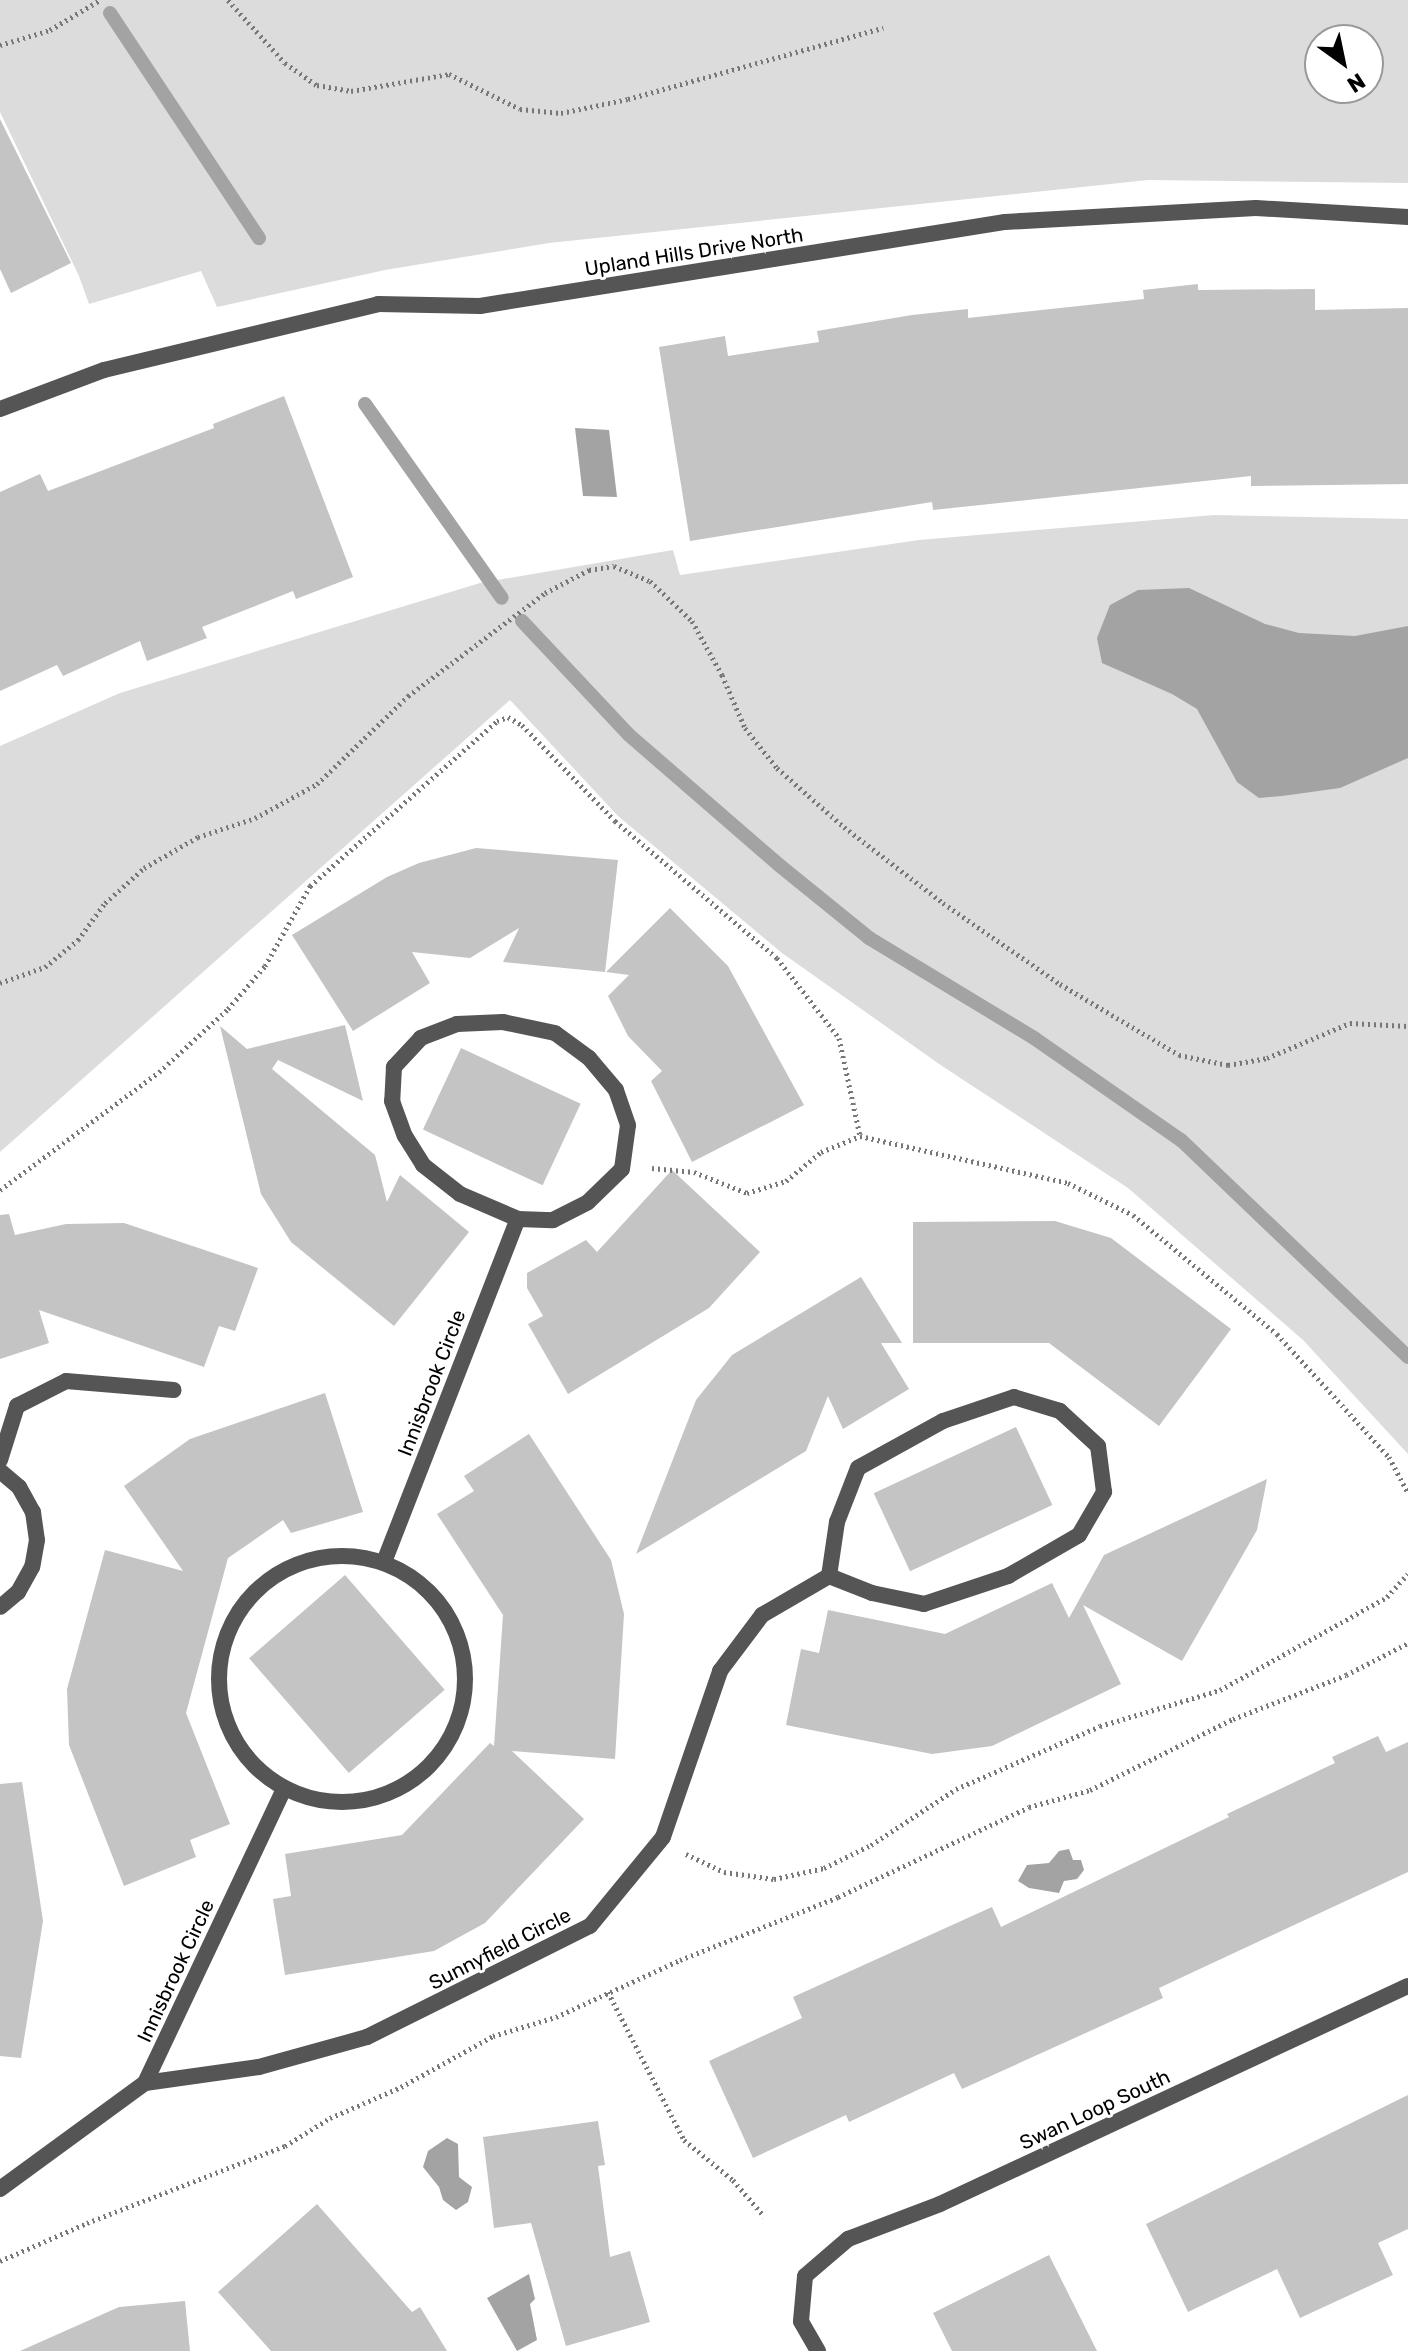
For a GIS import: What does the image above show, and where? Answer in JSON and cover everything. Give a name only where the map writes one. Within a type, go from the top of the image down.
[{"type":"street","name":"Upland Hills Drive North","points":[[0,409],[104,370],[378,304],[480,306],[1005,222],[1256,208],[1408,217]]},
{"type":"street","points":[[503,1022],[555,1033],[589,1058],[616,1090],[628,1125],[622,1169],[588,1202],[553,1220],[518,1219],[460,1194],[423,1165],[405,1136],[392,1101],[394,1067],[421,1038],[457,1024],[503,1022]]},
{"type":"street","name":"Innisbrook Circle","points":[[384,1562],[518,1219]]},
{"type":"street","points":[[0,1460],[17,1406],[66,1381],[174,1390]]},
{"type":"street","points":[[1014,1397],[1060,1411],[1098,1446],[1104,1492],[1079,1535],[1008,1576],[924,1604],[872,1593],[829,1576],[837,1522],[858,1468],[943,1421],[1014,1397]]},
{"type":"street","points":[[0,1471],[19,1487],[33,1512],[37,1540],[32,1567],[18,1592],[0,1607]]},
{"type":"street","points":[[343,1555],[384,1562],[419,1581],[447,1611],[463,1648],[466,1689],[456,1728],[434,1762],[402,1788],[364,1802],[323,1802],[284,1789],[251,1765],[228,1730],[218,1690],[221,1650],[237,1612],[266,1581],[302,1561],[343,1555]]},
{"type":"street","name":"Sunnyfield Circle","points":[[145,2083],[259,2067],[367,2037],[590,1926],[663,1837],[720,1671],[762,1615],[829,1576]]},
{"type":"street","name":"Innisbrook Circle","points":[[145,2083],[284,1789]]},
{"type":"street","name":"Swan Loop South","points":[[818,2351],[801,2321],[805,2276],[848,2239],[940,2204],[1408,1986]]},
{"type":"street","points":[[0,2189],[145,2083]]},
{"type":"path","points":[[0,45],[50,30],[100,0]]},
{"type":"path","points":[[228,0],[285,63],[317,85],[351,91],[449,74],[520,109],[561,113],[628,99],[883,28]]},
{"type":"path","points":[[0,983],[45,967],[78,940],[105,903],[144,868],[198,837],[255,818],[317,784],[408,696],[545,593],[589,570],[614,566],[650,581],[692,621],[722,675],[745,728],[777,768],[844,827],[943,903],[1060,984],[1179,1055],[1228,1065],[1267,1058],[1350,1023],[1408,1026]]},
{"type":"path","points":[[0,1190],[159,1072],[228,1009],[265,966],[310,886],[497,721],[508,717],[522,725],[615,821],[777,958],[839,1038],[860,1136]]},
{"type":"path","points":[[622,1169],[694,1172],[747,1193],[786,1181],[821,1152],[860,1136],[1068,1183],[1133,1215],[1277,1334],[1389,1457],[1408,1492]]},
{"type":"path","points":[[663,1837],[689,1856],[724,1872],[774,1879],[824,1868],[871,1845],[956,1789],[1100,1726],[1220,1690],[1387,1597],[1408,1574]]},
{"type":"path","points":[[0,2261],[87,2223],[285,2146],[330,2118],[401,2087],[493,2036],[556,2017],[608,1992],[838,1897],[1029,1807],[1090,1790],[1233,1719],[1346,1675],[1408,1643]]},
{"type":"path","points":[[608,1992],[684,2140],[733,2180],[764,2216]]},
{"type":"shaded area","points":[[0,0],[1408,0],[1408,183],[1148,180],[549,243],[385,270],[217,307],[201,271],[89,304],[79,276],[0,112]]},
{"type":"shaded area","points":[[575,428],[609,430],[617,497],[583,496]]},
{"type":"shaded area","points":[[1214,515],[1408,519],[1408,1454],[1303,1340],[1128,1188],[942,1066],[782,953],[618,816],[510,700],[0,1152],[0,746],[120,693],[480,583],[673,550],[680,575],[919,540]]},
{"type":"shaded area","points":[[1189,588],[1265,624],[1299,633],[1355,636],[1408,626],[1408,758],[1340,788],[1259,798],[1237,782],[1197,709],[1172,694],[1102,663],[1097,638],[1110,605],[1138,590]]},
{"type":"shaded area","points":[[1069,1849],[1073,1860],[1081,1860],[1084,1870],[1077,1879],[1064,1881],[1059,1893],[1029,1888],[1018,1881],[1027,1865],[1049,1863],[1059,1851]]},
{"type":"shaded area","points":[[447,2138],[458,2144],[459,2177],[472,2187],[468,2202],[456,2210],[443,2200],[439,2187],[423,2167],[428,2151]]},
{"type":"shaded area","points":[[529,2274],[535,2299],[530,2304],[537,2340],[517,2351],[487,2298]]},
{"type":"building","points":[[0,119],[71,263],[11,293],[0,269]]},
{"type":"building","points":[[1198,284],[1198,290],[1315,289],[1315,310],[1408,308],[1408,484],[1251,486],[1251,476],[933,510],[932,502],[690,541],[659,347],[725,336],[728,356],[819,342],[817,331],[912,315],[968,309],[968,318],[1144,299],[1143,290]]},
{"type":"building","points":[[284,396],[353,577],[296,599],[293,591],[202,627],[207,638],[147,661],[140,641],[63,676],[57,665],[0,691],[0,492],[40,474],[48,491],[214,428],[213,424]]},
{"type":"building","points":[[476,848],[618,860],[605,972],[503,962],[519,928],[470,958],[412,952],[430,983],[353,1031],[292,935],[387,877],[419,863]]},
{"type":"building","points":[[670,908],[728,966],[804,1105],[692,1162],[651,1081],[662,1071],[628,1036],[608,996],[629,975],[606,972]]},
{"type":"building","points":[[345,1025],[363,1101],[278,1060],[272,1069],[375,1155],[387,1202],[400,1175],[469,1232],[394,1326],[291,1242],[261,1194],[220,1026],[247,1049]]},
{"type":"building","points":[[461,1048],[581,1104],[543,1185],[423,1130]]},
{"type":"building","points":[[672,1170],[760,1252],[709,1308],[568,1394],[528,1324],[543,1316],[527,1288],[527,1273],[586,1240],[597,1252]]},
{"type":"building","points":[[9,1214],[15,1235],[66,1224],[124,1223],[258,1268],[235,1331],[219,1326],[204,1367],[39,1310],[49,1343],[0,1359],[0,1215]]},
{"type":"building","points":[[1055,1221],[1111,1238],[1231,1329],[1159,1426],[1049,1343],[913,1343],[913,1222]]},
{"type":"building","points":[[861,1277],[902,1343],[881,1343],[909,1389],[843,1429],[828,1396],[806,1451],[636,1554],[696,1400],[732,1355]]},
{"type":"building","points":[[325,1393],[363,1512],[291,1533],[283,1520],[228,1558],[186,1713],[230,1824],[190,1840],[196,1857],[124,1886],[69,1745],[67,1689],[105,1550],[183,1571],[124,1486],[190,1439]]},
{"type":"building","points":[[1016,1427],[1052,1505],[910,1571],[874,1493]]},
{"type":"building","points":[[529,1434],[611,1560],[624,1614],[615,1759],[512,1751],[584,1819],[485,1923],[434,1951],[285,1975],[273,1899],[291,1896],[285,1854],[402,1835],[490,1743],[494,1746],[503,1615],[437,1514],[474,1491],[464,1476]]},
{"type":"building","points":[[1267,1479],[1257,1530],[1182,1661],[1083,1605],[1121,1684],[992,1746],[932,1754],[786,1725],[801,1649],[819,1653],[828,1610],[945,1634],[1052,1583],[1069,1618],[1104,1555]]},
{"type":"building","points":[[345,1575],[445,1690],[349,1773],[249,1658]]},
{"type":"building","points":[[1378,1736],[1386,1752],[1408,1742],[1408,1872],[1159,1988],[1163,1998],[962,2089],[954,2073],[849,2122],[846,2115],[753,2158],[709,2061],[802,2018],[793,1997],[992,1907],[1001,1927],[1229,1817],[1227,1814],[1335,1763],[1332,1757]]},
{"type":"building","points":[[22,1782],[43,1921],[21,2058],[0,2056],[0,1784]]},
{"type":"building","points":[[1408,2095],[1408,2229],[1378,2243],[1393,2275],[1300,2318],[1277,2269],[1188,2312],[1146,2224]]},
{"type":"building","points":[[598,2121],[605,2165],[598,2166],[610,2257],[630,2251],[650,2322],[566,2346],[531,2223],[494,2228],[483,2137]]},
{"type":"building","points":[[317,2204],[412,2312],[420,2307],[447,2351],[271,2351],[218,2292]]},
{"type":"building","points":[[1049,2255],[1097,2351],[952,2351],[933,2313]]},
{"type":"building","points":[[185,2301],[190,2351],[20,2351],[119,2307]]},
{"type":"waterway","points":[[110,13],[259,238]]},
{"type":"waterway","points":[[365,404],[502,598]]},
{"type":"waterway","points":[[522,621],[629,735],[779,865],[869,938],[1034,1038],[1181,1140],[1408,1357]]}]
